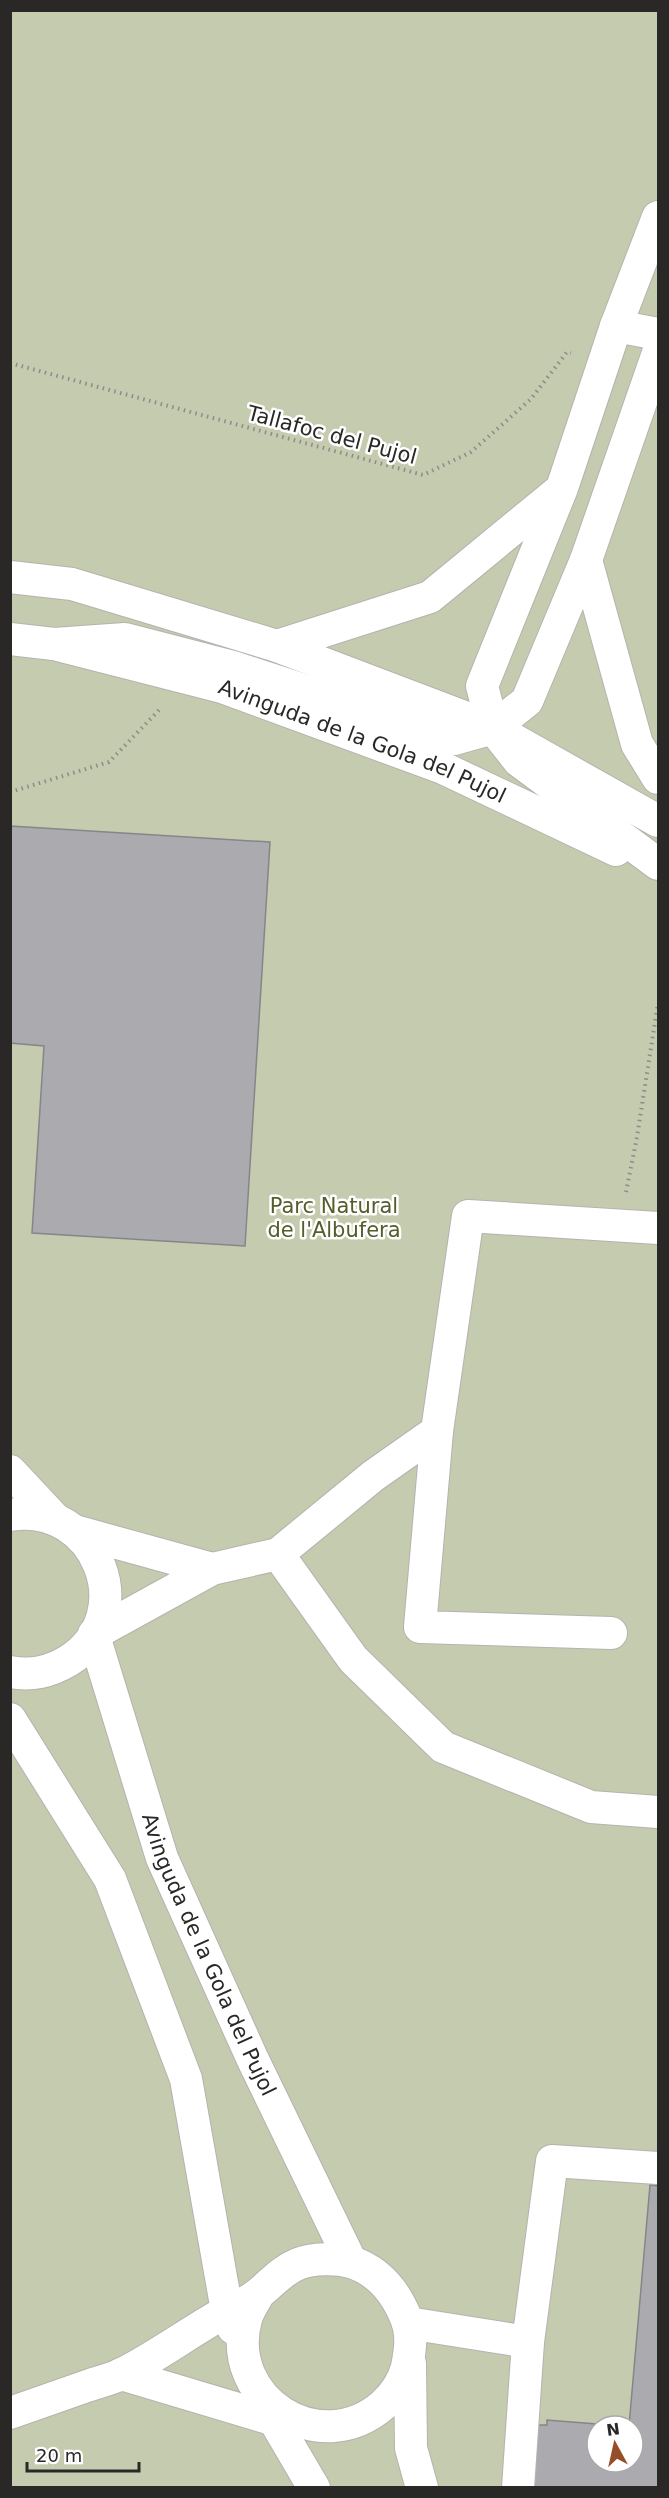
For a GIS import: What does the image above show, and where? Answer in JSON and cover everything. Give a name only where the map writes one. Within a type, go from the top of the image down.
[{"type":"street","name":"Avinguda de la Gola del Pujol","points":[[658,217],[616,326],[562,488],[482,686],[493,728],[519,761],[658,864]]},
{"type":"street","points":[[616,326],[658,334]]},
{"type":"street","name":"Avinguda de la Gola del Pujol","points":[[54,644],[125,639],[233,668],[454,739],[493,728],[527,701],[586,560],[658,353]]},
{"type":"street","points":[[277,646],[430,597],[562,488]]},
{"type":"street","points":[[586,560],[637,744],[658,778]]},
{"type":"street","points":[[10,577],[72,584],[277,646],[493,728],[658,821]]},
{"type":"street","name":"Avinguda de la Gola del Pujol","points":[[10,639],[54,644],[222,687],[443,768],[658,869]]},
{"type":"street","points":[[611,1633],[420,1627],[437,1431],[468,1216],[658,1228]]},
{"type":"street","points":[[94,1635],[212,1569],[278,1554],[373,1476],[437,1431]]},
{"type":"street","points":[[10,1471],[96,1555],[105,1582],[104,1610],[94,1635],[78,1654],[54,1669],[27,1675],[10,1672]]},
{"type":"street","points":[[10,1515],[26,1512],[212,1569]]},
{"type":"street","points":[[278,1554],[353,1659],[443,1747],[591,1808],[658,1812]]},
{"type":"street","name":"Avinguda de la Gola del Pujol","points":[[94,1635],[162,1858],[253,2060],[351,2262]]},
{"type":"street","points":[[10,1719],[110,1879],[186,2079],[227,2311],[252,2381],[287,2421],[314,2487]]},
{"type":"street","points":[[518,2487],[528,2342],[552,2162],[658,2168]]},
{"type":"street","points":[[252,2381],[242,2344],[246,2318],[258,2295],[276,2276],[299,2263],[325,2259],[351,2262],[377,2276],[397,2297],[409,2337],[411,2448],[422,2487]]},
{"type":"street","points":[[10,2413],[121,2374],[258,2295]]},
{"type":"street","points":[[409,2337],[528,2342]]},
{"type":"street","points":[[121,2374],[287,2421],[323,2427],[348,2424],[372,2414],[391,2397],[405,2376],[409,2337]]},
{"type":"path","name":"Tallafoc del Pujol","points":[[10,363],[423,475],[471,452],[531,399],[567,352],[603,364]]},
{"type":"path","points":[[10,792],[109,762],[189,679]]},
{"type":"path","points":[[620,1225],[638,1137],[658,1003]]},
{"type":"green space","name":"Parc Natural de l'Albufera","points":[[11,11],[658,11],[658,2487],[11,2487]]},
{"type":"building","points":[[10,826],[270,842],[245,1246],[32,1233],[44,1046],[10,1043]]},
{"type":"building","points":[[650,2185],[658,2186],[658,2488],[533,2488],[538,2425],[547,2425],[547,2420],[585,2423],[585,2474],[645,2474],[645,2414],[630,2414]]}]
